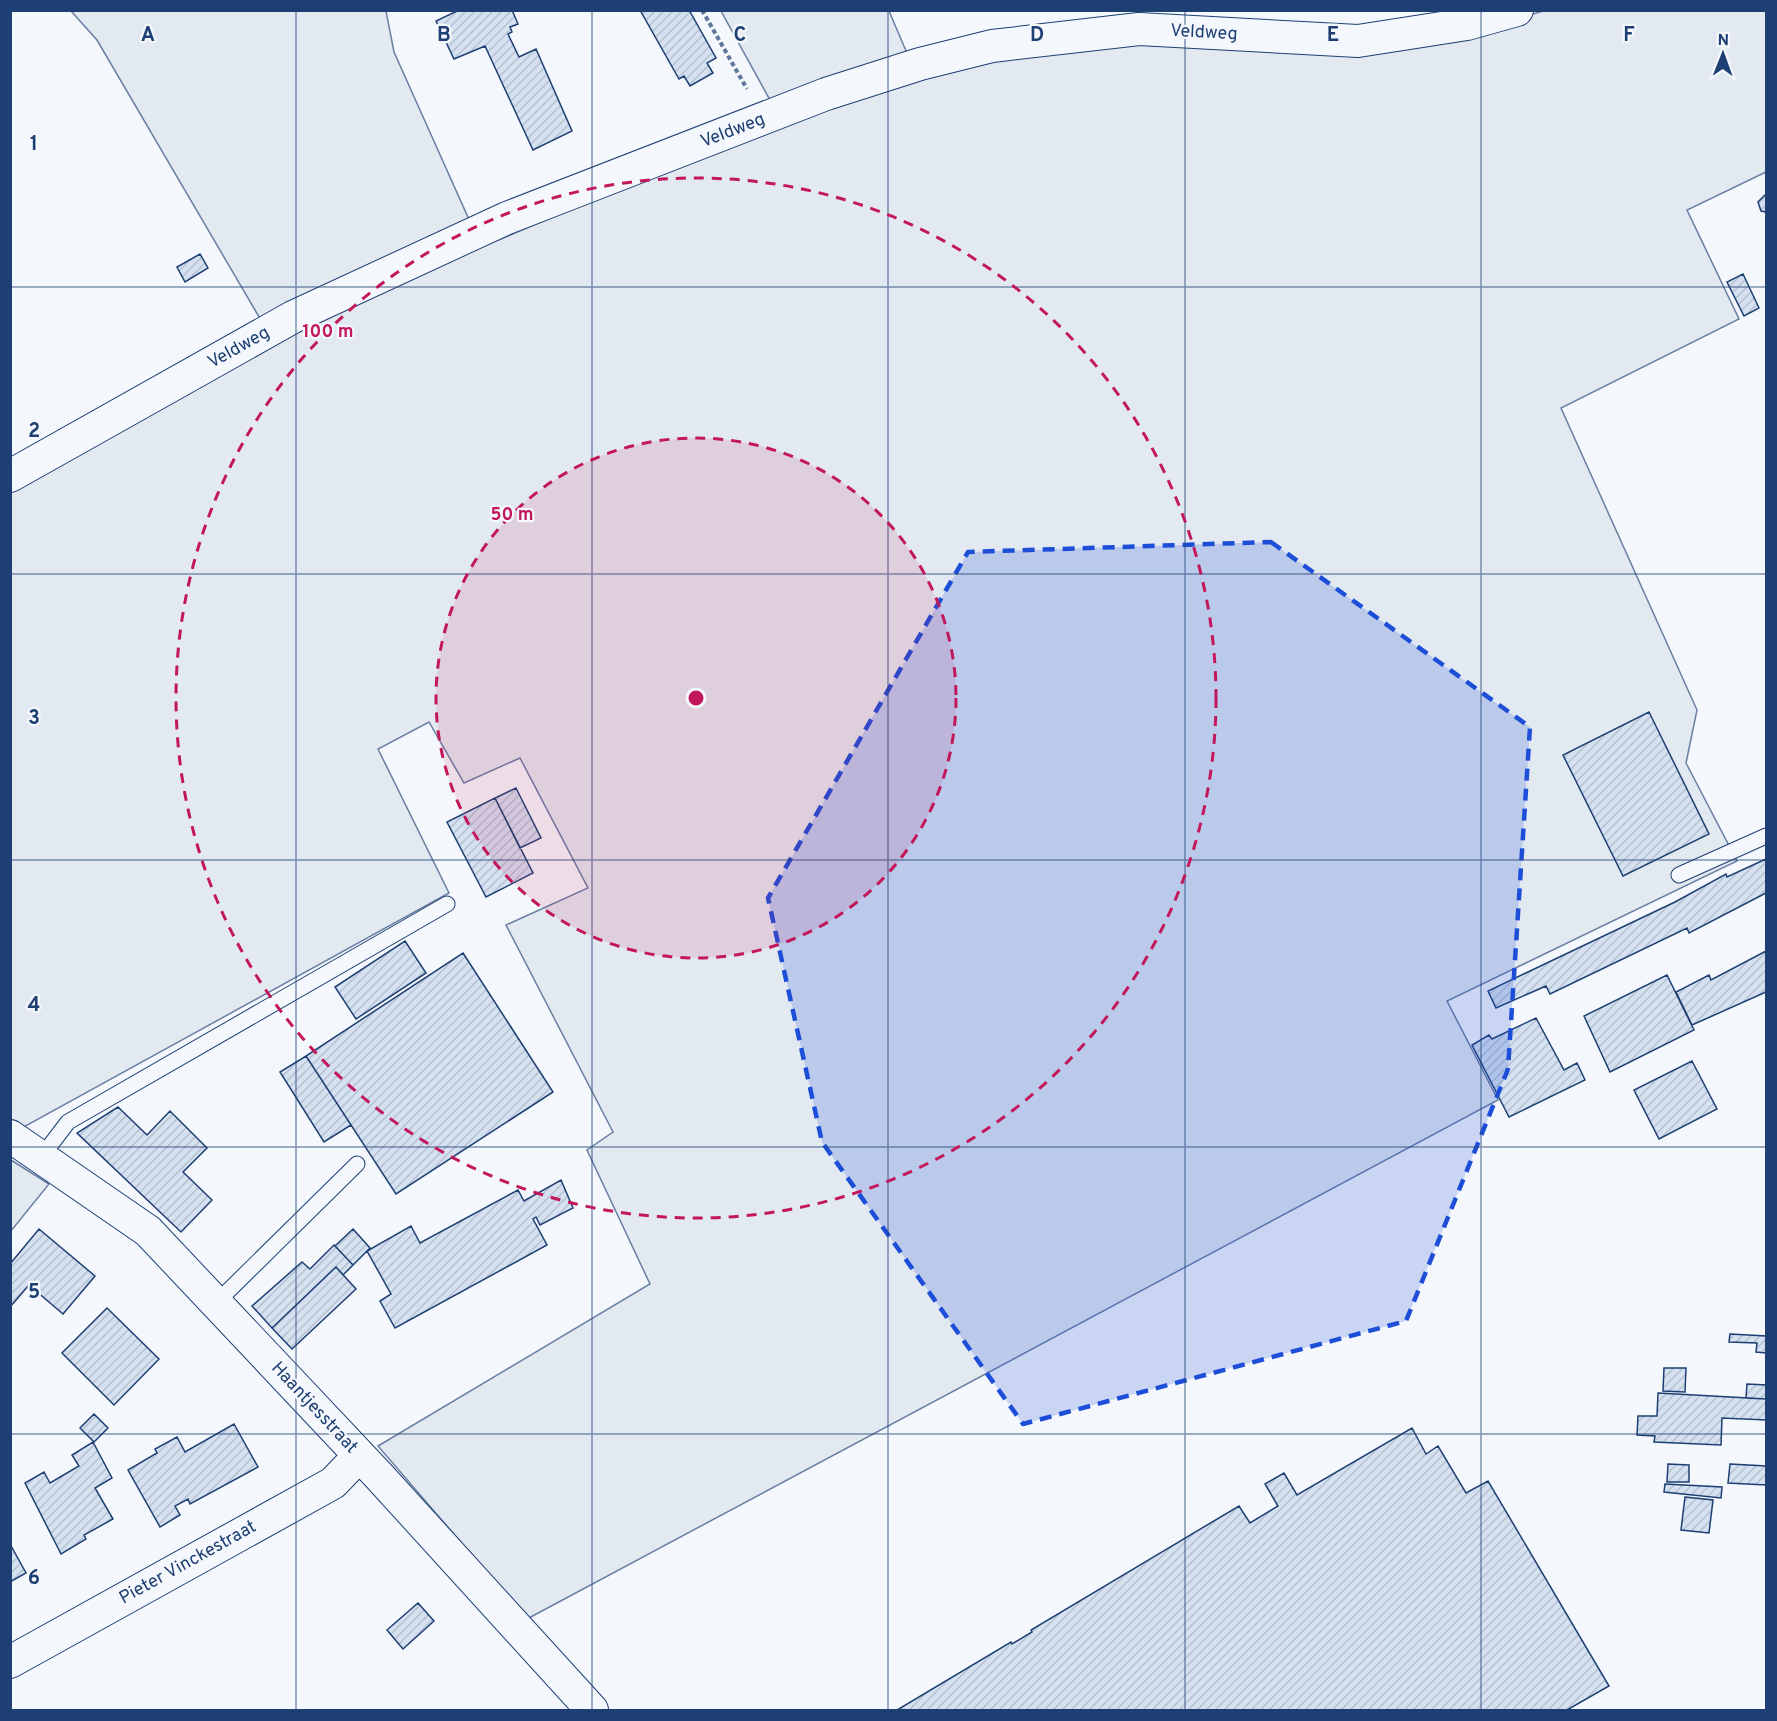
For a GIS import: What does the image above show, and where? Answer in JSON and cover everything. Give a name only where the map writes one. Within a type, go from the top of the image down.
[{"type":"street","name":"Veldweg","points":[[10,476],[293,317],[507,219],[826,94],[920,64],[992,46],[1061,36],[1139,29],[1358,41],[1467,24],[1517,10]]},
{"type":"street","name":"Haantjesstraat","points":[[10,1136],[148,1231],[592,1710]]},
{"type":"street","name":"Pieter Vinckestraat","points":[[10,1662],[333,1483],[359,1456]]},
{"type":"lane","points":[[1679,875],[1767,836]]},
{"type":"lane","points":[[42,1156],[68,1122],[447,904]]},
{"type":"lane","points":[[216,1304],[357,1164]]},
{"type":"path","points":[[702,10],[765,118]]},
{"type":"highlighted area","points":[[1271,542],[1530,727],[1508,1069],[1406,1321],[1023,1424],[822,1142],[768,898],[968,552]]},
{"type":"shaded area","points":[[71,11],[386,11],[394,52],[471,224],[262,322],[97,40]]},
{"type":"shaded area","points":[[721,11],[889,11],[909,58],[770,100]]},
{"type":"shaded area","points":[[1543,11],[1766,11],[1766,172],[1687,210],[1739,319],[1561,408],[1697,710],[1686,763],[1737,861],[1447,1001],[1498,1100],[527,1619],[378,1446],[650,1284],[587,1150],[613,1132],[506,925],[588,888],[520,758],[464,783],[429,722],[378,749],[449,893],[22,1128],[11,1121],[10,488],[188,386],[424,271],[781,122],[986,57],[1167,42],[1447,40]]},
{"type":"shaded area","points":[[11,1160],[49,1184],[11,1231]]},
{"type":"building","points":[[459,10],[512,10],[518,24],[510,27],[512,32],[508,34],[519,57],[536,49],[572,131],[533,150],[485,46],[454,59],[436,21]]},
{"type":"building","points":[[640,10],[689,10],[716,58],[707,63],[713,73],[690,86],[684,76],[679,79]]},
{"type":"building","points":[[1766,194],[1766,212],[1761,211],[1758,202]]},
{"type":"building","points":[[200,254],[208,268],[185,282],[177,267]]},
{"type":"building","points":[[1743,274],[1759,308],[1744,316],[1727,282]]},
{"type":"building","points":[[1649,712],[1709,834],[1623,876],[1563,755]]},
{"type":"building","points":[[516,788],[541,838],[520,848],[495,798]]},
{"type":"building","points":[[495,798],[533,873],[486,897],[447,822]]},
{"type":"building","points":[[1766,859],[1766,893],[1689,933],[1687,928],[1550,994],[1546,986],[1496,1008],[1488,991],[1675,902],[1726,874],[1727,877]]},
{"type":"building","points":[[405,941],[426,973],[356,1019],[335,987]]},
{"type":"building","points":[[1766,951],[1766,992],[1692,1025],[1676,992],[1709,975],[1711,980]]},
{"type":"building","points":[[463,953],[553,1092],[396,1194],[306,1056]]},
{"type":"building","points":[[1667,975],[1694,1030],[1610,1072],[1584,1016]]},
{"type":"building","points":[[1536,1018],[1564,1070],[1577,1063],[1585,1080],[1509,1117],[1472,1045],[1489,1035],[1492,1039]]},
{"type":"building","points":[[306,1056],[351,1125],[324,1142],[280,1072]]},
{"type":"building","points":[[1692,1061],[1717,1109],[1659,1139],[1634,1090]]},
{"type":"building","points":[[118,1107],[147,1135],[170,1111],[207,1148],[183,1172],[212,1200],[181,1232],[77,1133]]},
{"type":"building","points":[[561,1180],[573,1208],[540,1225],[536,1217],[533,1219],[547,1245],[395,1328],[380,1301],[391,1294],[367,1251],[411,1226],[420,1243],[518,1190],[524,1201]]},
{"type":"building","points":[[39,1229],[95,1276],[63,1314],[29,1285],[10,1307],[10,1264]]},
{"type":"building","points":[[353,1229],[370,1248],[353,1265],[335,1246]]},
{"type":"building","points":[[334,1245],[353,1265],[343,1275],[336,1267],[272,1328],[252,1306],[302,1262],[310,1269]]},
{"type":"building","points":[[336,1267],[356,1289],[292,1349],[272,1328]]},
{"type":"building","points":[[107,1308],[159,1359],[114,1405],[62,1353]]},
{"type":"building","points":[[1730,1334],[1766,1336],[1766,1353],[1756,1352],[1757,1343],[1729,1342]]},
{"type":"building","points":[[1664,1368],[1686,1368],[1685,1392],[1663,1391]]},
{"type":"building","points":[[1747,1384],[1766,1385],[1766,1399],[1746,1398]]},
{"type":"building","points":[[1658,1393],[1766,1399],[1766,1420],[1722,1418],[1721,1445],[1654,1442],[1655,1436],[1637,1435],[1638,1416],[1657,1416]]},
{"type":"building","points":[[94,1414],[108,1428],[94,1442],[80,1428]]},
{"type":"building","points":[[234,1424],[258,1467],[190,1504],[188,1499],[175,1506],[180,1515],[160,1527],[128,1470],[157,1453],[155,1449],[177,1437],[185,1452]]},
{"type":"building","points":[[1412,1428],[1426,1454],[1438,1446],[1466,1493],[1488,1481],[1609,1686],[1567,1710],[897,1710],[1011,1642],[1012,1644],[1032,1632],[1031,1630],[1239,1506],[1250,1523],[1278,1506],[1265,1484],[1284,1473],[1297,1495]]},
{"type":"building","points":[[93,1442],[112,1478],[95,1488],[113,1519],[84,1535],[86,1539],[61,1554],[25,1483],[44,1472],[50,1483],[79,1466],[72,1455]]},
{"type":"building","points":[[1668,1464],[1689,1465],[1689,1482],[1667,1482]]},
{"type":"building","points":[[1730,1464],[1766,1466],[1766,1485],[1728,1483]]},
{"type":"building","points":[[1665,1484],[1722,1487],[1721,1498],[1664,1492]]},
{"type":"building","points":[[1685,1497],[1713,1500],[1709,1533],[1681,1530]]},
{"type":"building","points":[[10,1544],[26,1573],[10,1582]]},
{"type":"building","points":[[418,1603],[434,1621],[403,1649],[387,1630]]}]
